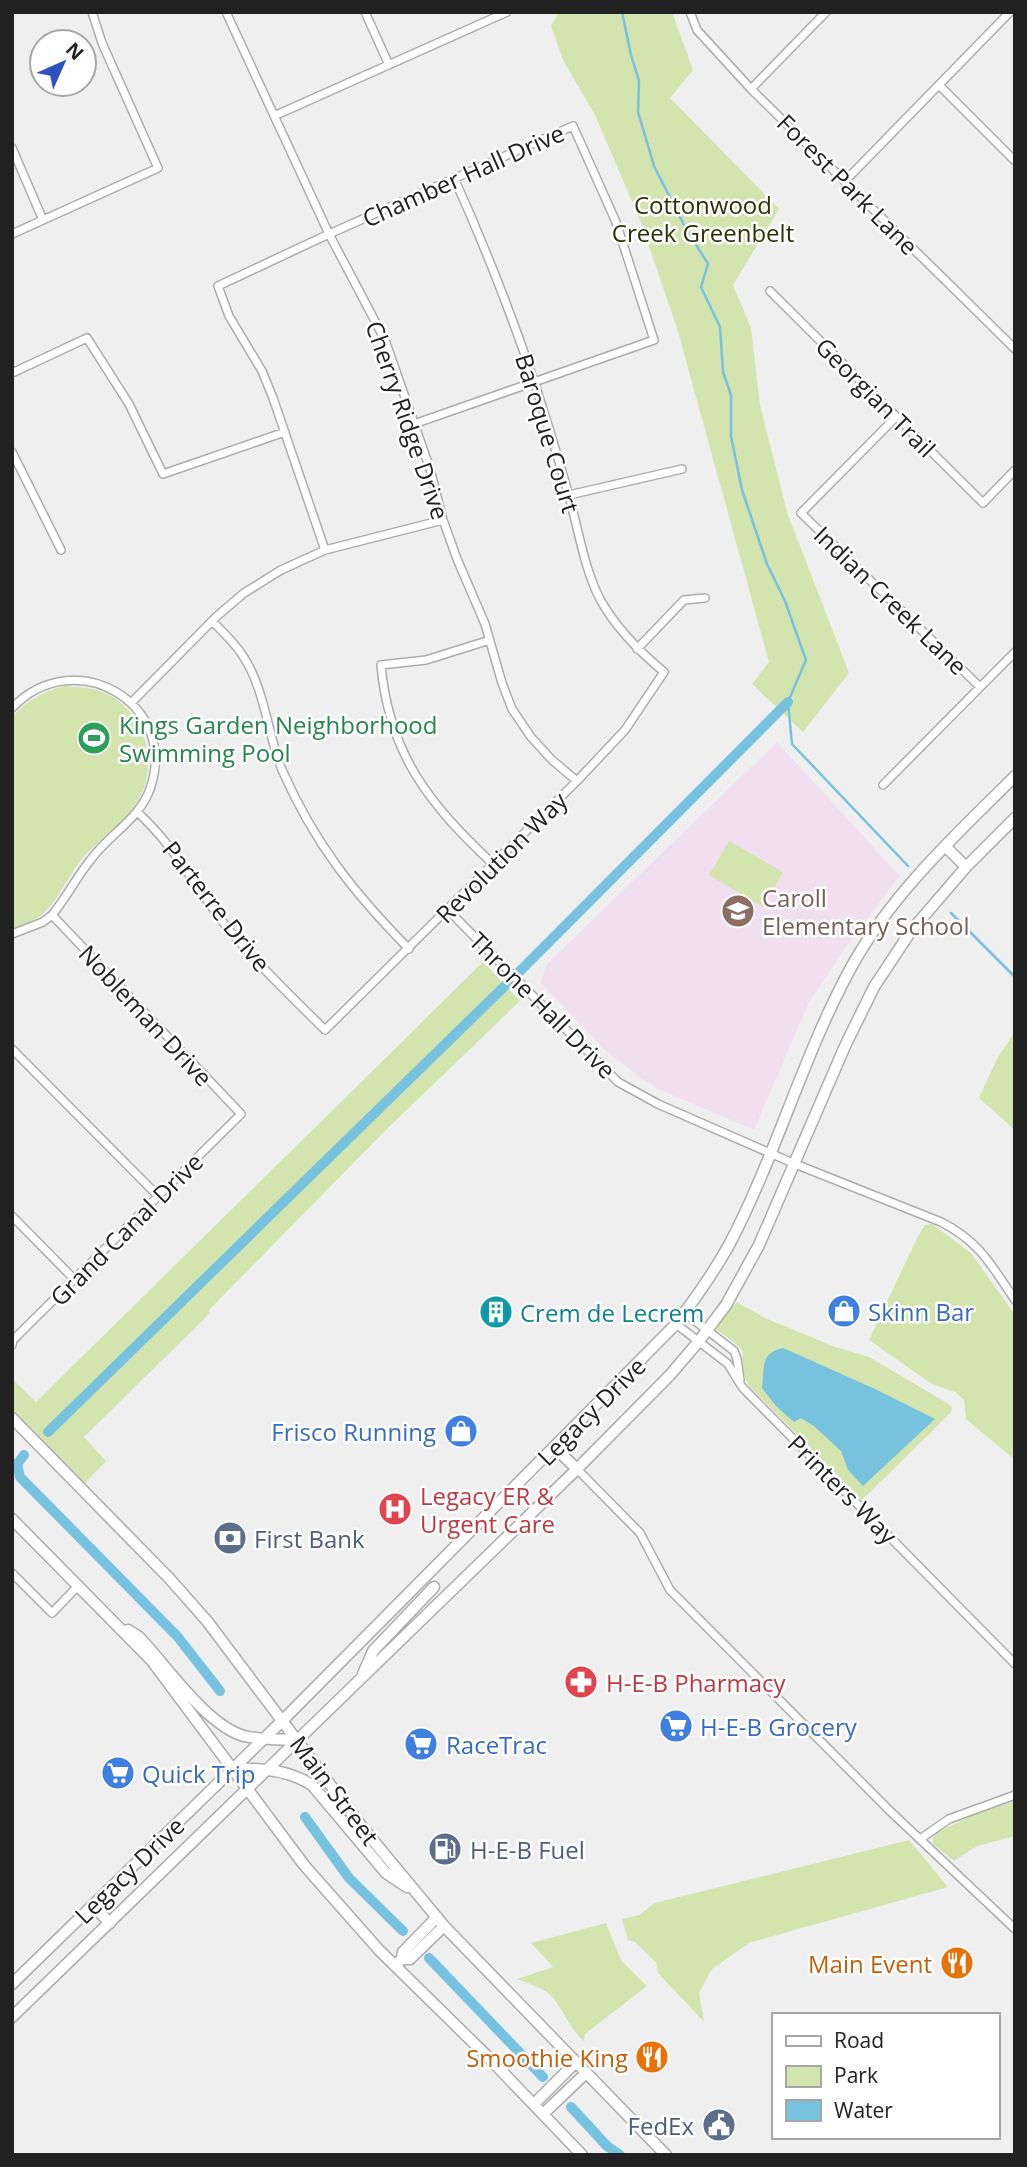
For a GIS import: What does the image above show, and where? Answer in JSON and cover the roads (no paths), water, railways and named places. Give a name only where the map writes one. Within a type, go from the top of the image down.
[{"type":"main road","name":"Legacy Drive","points":[[12,1984],[282,1721],[676,1324],[728,1246],[826,1016],[855,962],[904,892],[945,846],[1015,776]]},
{"type":"main road","name":"Legacy Drive","points":[[12,2017],[577,1469],[699,1342],[744,1275],[845,1046],[874,987],[911,931],[966,867],[1015,818]]},
{"type":"main road","points":[[945,846],[966,867]]},
{"type":"main road","name":"Main Street","points":[[12,1418],[169,1578],[207,1621],[362,1827],[441,1922],[666,2155]]},
{"type":"main road","points":[[554,1447],[577,1469]]},
{"type":"main road","points":[[12,1518],[116,1622],[171,1685],[304,1865],[582,2155]]},
{"type":"main road","points":[[425,1577],[444,1599]]},
{"type":"main road","points":[[360,1681],[373,1651],[434,1587]]},
{"type":"main road","points":[[116,1622],[139,1637],[167,1666],[198,1705],[220,1724],[245,1736],[298,1740]]},
{"type":"main road","points":[[233,1768],[269,1769],[301,1778],[312,1785],[386,1873],[415,1892]]},
{"type":"main road","points":[[93,1906],[110,1923]]},
{"type":"main road","points":[[399,1962],[410,1959],[441,1922]]},
{"type":"main road","points":[[534,2104],[576,2062]]},
{"type":"main road","points":[[543,2114],[586,2073]]},
{"type":"street","points":[[12,234],[158,168],[102,43],[92,12]]},
{"type":"street","name":"Cherry Ridge Drive","points":[[226,12],[329,234],[385,340],[430,469],[443,520],[485,624],[512,709],[531,737],[552,760],[577,781]]},
{"type":"street","points":[[365,12],[389,65]]},
{"type":"street","points":[[274,116],[507,12]]},
{"type":"street","name":"Forest Park Lane","points":[[690,12],[697,30],[751,89],[1015,349]]},
{"type":"street","points":[[751,89],[826,12]]},
{"type":"street","points":[[845,181],[1010,12]]},
{"type":"street","points":[[939,85],[1015,161]]},
{"type":"street","name":"Chamber Hall Drive","points":[[285,432],[262,371],[229,316],[218,286],[573,126],[616,222],[654,340],[414,424]]},
{"type":"street","points":[[12,148],[43,220]]},
{"type":"street","name":"Baroque Court","points":[[454,178],[483,244],[534,383],[569,495],[587,568],[601,601],[637,649],[664,673]]},
{"type":"street","name":"Georgian Trail","points":[[770,291],[983,502],[1015,470]]},
{"type":"street","points":[[12,373],[87,338],[129,404],[163,474],[285,432],[325,550]]},
{"type":"street","name":"Indian Creek Lane","points":[[896,417],[801,513],[980,687]]},
{"type":"street","points":[[12,452],[61,550]]},
{"type":"street","points":[[569,495],[682,469]]},
{"type":"street","points":[[131,703],[212,621],[244,593],[281,570],[325,550],[443,520]]},
{"type":"street","points":[[637,649],[684,600],[705,598]]},
{"type":"street","points":[[212,621],[244,657],[256,683],[282,769],[307,821],[342,875],[367,906],[409,949]]},
{"type":"street","points":[[490,640],[426,660],[381,665],[390,720],[406,759],[454,828],[494,865]]},
{"type":"street","points":[[883,785],[1015,652]]},
{"type":"street","name":"Revolution Way","points":[[326,1030],[577,781],[625,730],[664,673]]},
{"type":"street","points":[[12,708],[26,695],[66,680],[84,680],[110,688],[131,703],[145,722],[156,757],[150,788],[137,812],[92,858],[52,915],[43,922],[12,934]]},
{"type":"street","name":"Parterre Drive","points":[[137,812],[173,850],[196,887],[239,942],[326,1030]]},
{"type":"street","name":"Throne Hall Drive","points":[[448,910],[618,1082],[658,1104],[795,1164],[961,1232],[974,1243],[1015,1300]]},
{"type":"street","name":"Nobleman Drive","points":[[52,915],[241,1114]]},
{"type":"street","points":[[12,1049],[158,1196]]},
{"type":"street","name":"Grand Canal Drive","points":[[12,1345],[13,1340],[241,1114]]},
{"type":"street","points":[[12,1216],[75,1280]]},
{"type":"street","points":[[685,1313],[736,1353],[742,1387]]},
{"type":"street","name":"Printers Way","points":[[676,1324],[728,1364],[742,1387],[1015,1664]]},
{"type":"street","points":[[577,1469],[640,1533],[670,1590],[920,1839],[1015,1929]]},
{"type":"street","points":[[12,1573],[52,1613],[79,1585]]},
{"type":"street","points":[[920,1839],[948,1819],[1015,1796]]},
{"type":"water","points":[[783,1348],[935,1419],[863,1486],[848,1470],[841,1451],[801,1418],[794,1422],[776,1406],[762,1388],[767,1358],[775,1350]]},
{"type":"waterway","points":[[622,12],[639,81],[638,112],[654,166],[684,225],[708,264],[701,287],[720,327],[723,372],[731,395],[731,436],[742,490],[767,564],[785,601],[806,660],[788,702],[792,744],[908,866]]},
{"type":"waterway","points":[[48,1432],[515,976],[788,702]]},
{"type":"waterway","points":[[951,913],[1015,977]]},
{"type":"waterway","points":[[24,1455],[17,1464],[20,1477],[177,1636],[220,1691]]},
{"type":"waterway","points":[[12,1464],[17,1464]]},
{"type":"waterway","points":[[305,1817],[349,1878],[403,1931]]},
{"type":"waterway","points":[[429,1958],[543,2077]]},
{"type":"waterway","points":[[571,2107],[607,2146],[620,2155]]},
{"type":"place","name":"Kings Garden Neighborhood Swimming Pool","points":[[94,738]]},
{"type":"place","name":"Caroll Elementary School","points":[[738,911]]},
{"type":"place","name":"Skinn Bar","points":[[844,1311]]},
{"type":"place","name":"Crem de Lecrem","points":[[496,1312]]},
{"type":"place","name":"Frisco Running","points":[[461,1431]]},
{"type":"place","name":"Legacy ER & Urgent Care","points":[[395,1509]]},
{"type":"place","name":"First Bank","points":[[230,1538]]},
{"type":"place","name":"H-E-B Pharmacy","points":[[581,1682]]},
{"type":"place","name":"H-E-B Grocery","points":[[676,1726]]},
{"type":"place","name":"RaceTrac","points":[[421,1744]]},
{"type":"place","name":"Quick Trip","points":[[118,1773]]},
{"type":"place","name":"H-E-B Fuel","points":[[445,1849]]},
{"type":"place","name":"Main Event","points":[[957,1963]]},
{"type":"place","name":"Smoothie King","points":[[652,2057]]},
{"type":"place","name":"FedEx","points":[[719,2125]]},
{"type":"park label","name":"Cottonwood Creek Greenbelt","points":[[703,218]]}]
